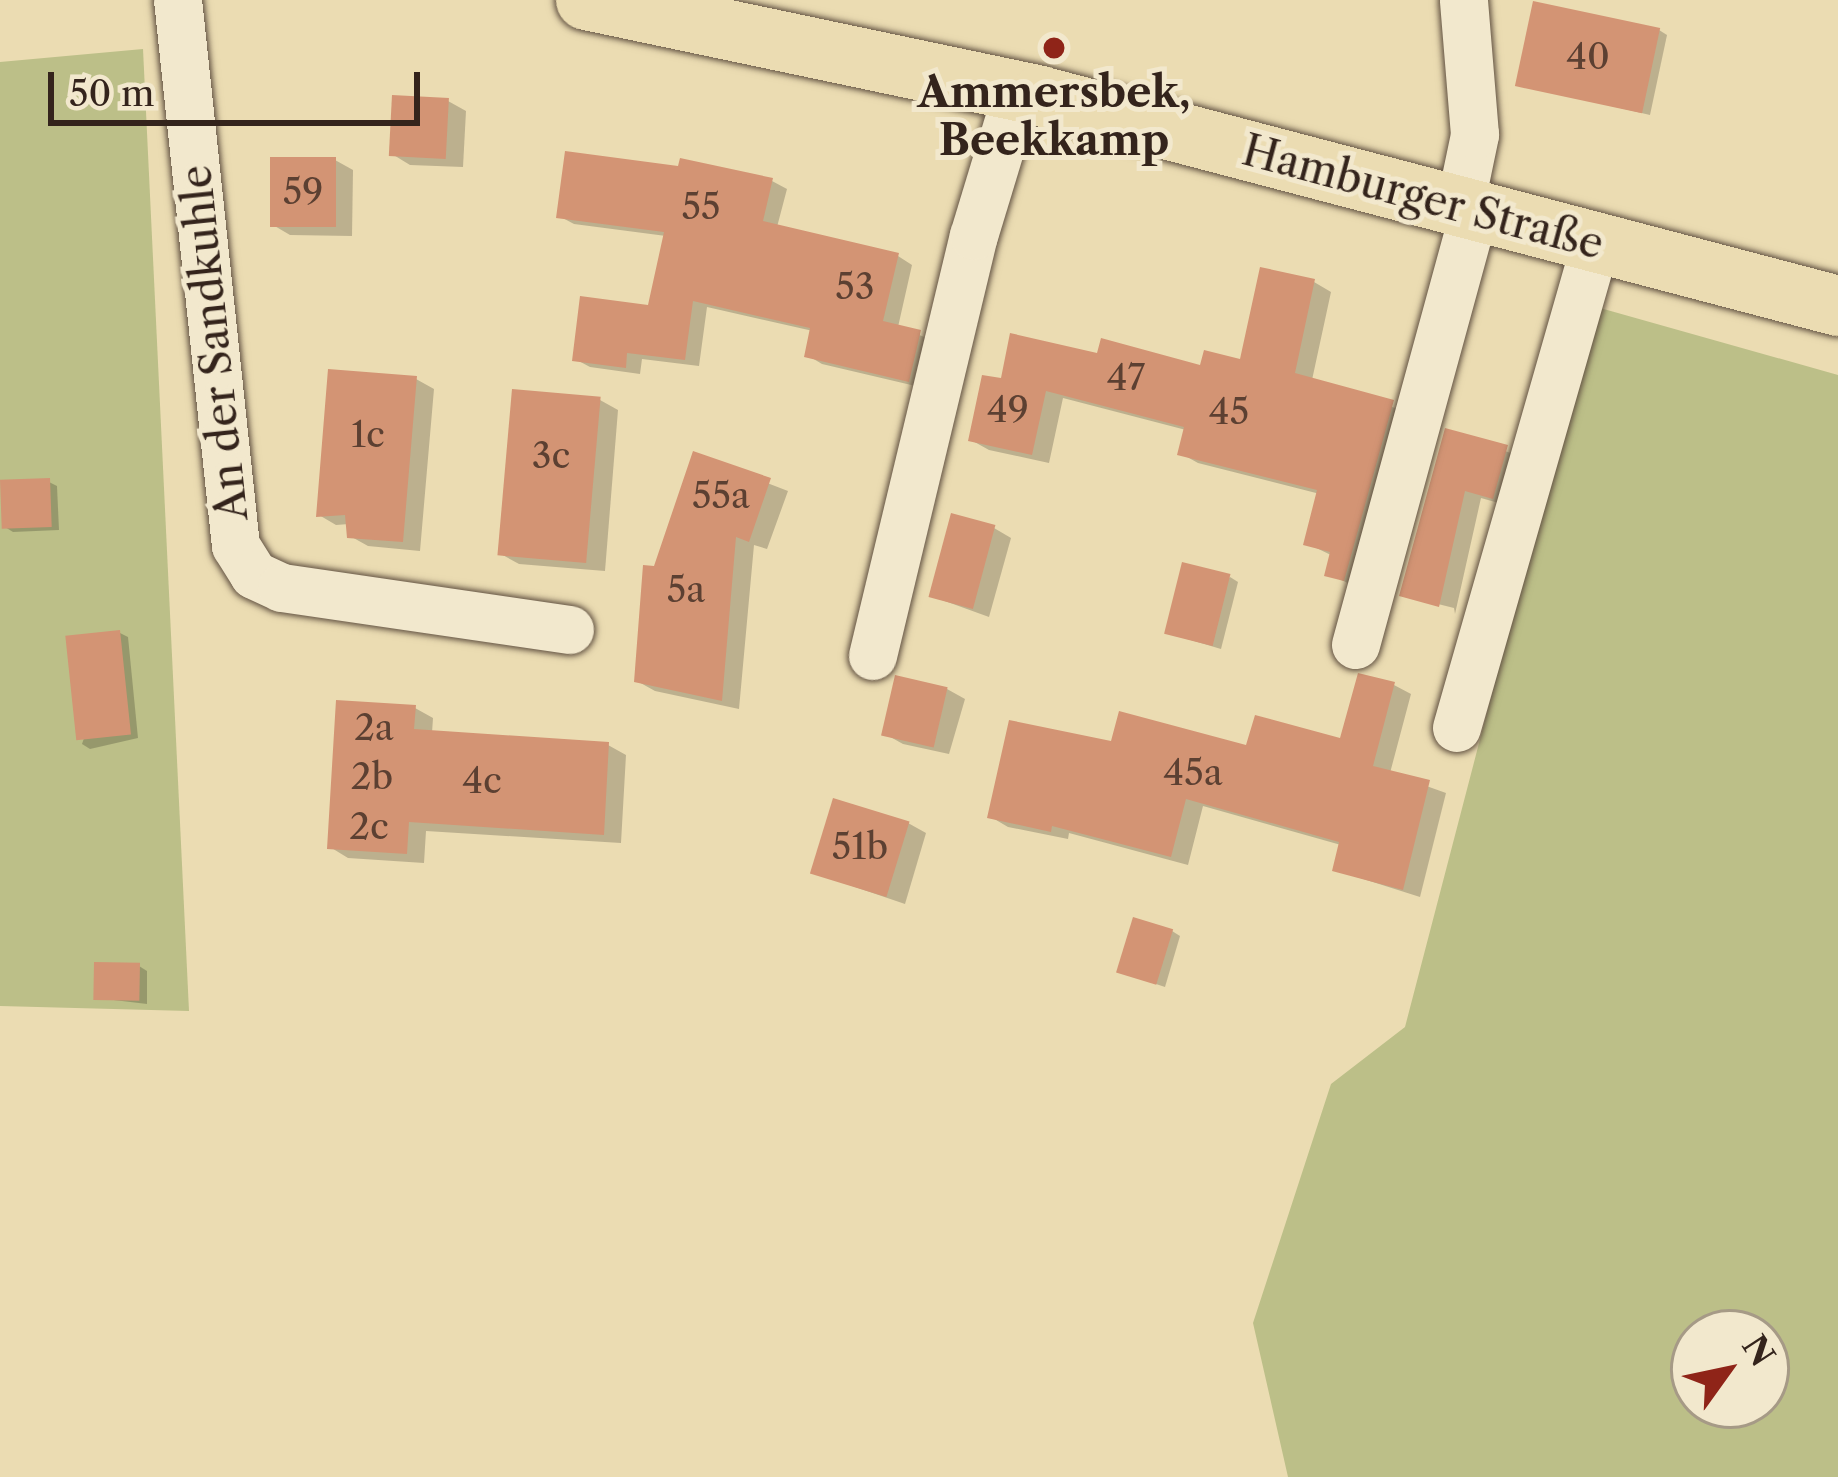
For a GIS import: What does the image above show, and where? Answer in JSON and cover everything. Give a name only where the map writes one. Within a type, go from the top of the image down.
[{"type":"main road","name":"Hamburger Straße","points":[[586,0],[1018,91],[1838,306]]},
{"type":"street","name":"An der Sandkuhle","points":[[178,0],[236,547],[254,575],[282,588],[570,630]]},
{"type":"street","points":[[1356,645],[1467,209],[1475,135],[1464,0]]},
{"type":"street","points":[[873,656],[974,236],[1018,91]]},
{"type":"street","points":[[1457,728],[1596,243]]},
{"type":"green space","points":[[143,49],[189,1011],[0,1006],[0,62]]},
{"type":"green space","points":[[1593,306],[1838,375],[1838,1477],[1288,1477],[1253,1323],[1331,1084],[1405,1027]]},
{"type":"building","points":[[1533,1],[1660,28],[1642,113],[1515,86]]},
{"type":"building","points":[[392,95],[449,98],[446,159],[389,156]]},
{"type":"building","points":[[565,151],[678,166],[680,158],[773,178],[763,221],[899,253],[883,321],[921,330],[909,382],[804,357],[810,328],[693,301],[685,360],[627,353],[626,368],[572,361],[580,296],[648,305],[664,232],[556,218]]},
{"type":"building","points":[[270,157],[336,157],[336,227],[270,227]]},
{"type":"building","points":[[1260,267],[1315,279],[1295,373],[1394,400],[1344,581],[1324,576],[1330,552],[1303,545],[1317,490],[1177,455],[1184,427],[1046,391],[1032,455],[968,441],[982,375],[1001,378],[1010,333],[1097,353],[1101,338],[1200,365],[1204,350],[1240,359]]},
{"type":"building","points":[[328,369],[417,376],[403,542],[347,538],[345,515],[316,517]]},
{"type":"building","points":[[512,389],[601,397],[586,563],[497,555]]},
{"type":"building","points":[[1445,428],[1508,445],[1493,499],[1465,491],[1439,607],[1399,596]]},
{"type":"building","points":[[693,451],[771,478],[749,542],[736,537],[722,701],[634,682],[643,565],[654,566]]},
{"type":"building","points":[[50,478],[52,527],[2,529],[0,480]]},
{"type":"building","points":[[951,513],[995,525],[973,609],[928,597]]},
{"type":"building","points":[[1182,562],[1231,574],[1213,646],[1164,634]]},
{"type":"building","points":[[120,630],[131,734],[76,740],[65,636]]},
{"type":"building","points":[[1358,673],[1395,682],[1373,766],[1430,780],[1403,890],[1332,871],[1339,842],[1186,799],[1171,857],[1052,826],[1051,832],[987,818],[1009,720],[1111,741],[1119,711],[1246,745],[1255,715],[1340,738]]},
{"type":"building","points":[[895,675],[948,687],[934,748],[881,735]]},
{"type":"building","points":[[336,700],[416,705],[414,729],[609,742],[604,835],[409,822],[407,854],[327,849]]},
{"type":"building","points":[[833,798],[910,821],[886,897],[810,874]]},
{"type":"building","points":[[1133,917],[1173,929],[1156,985],[1116,972]]},
{"type":"building","points":[[94,962],[140,963],[139,1001],[93,1000]]},
{"type":"place","name":"Ammersbek, Beekkamp","points":[[1054,48]]}]
